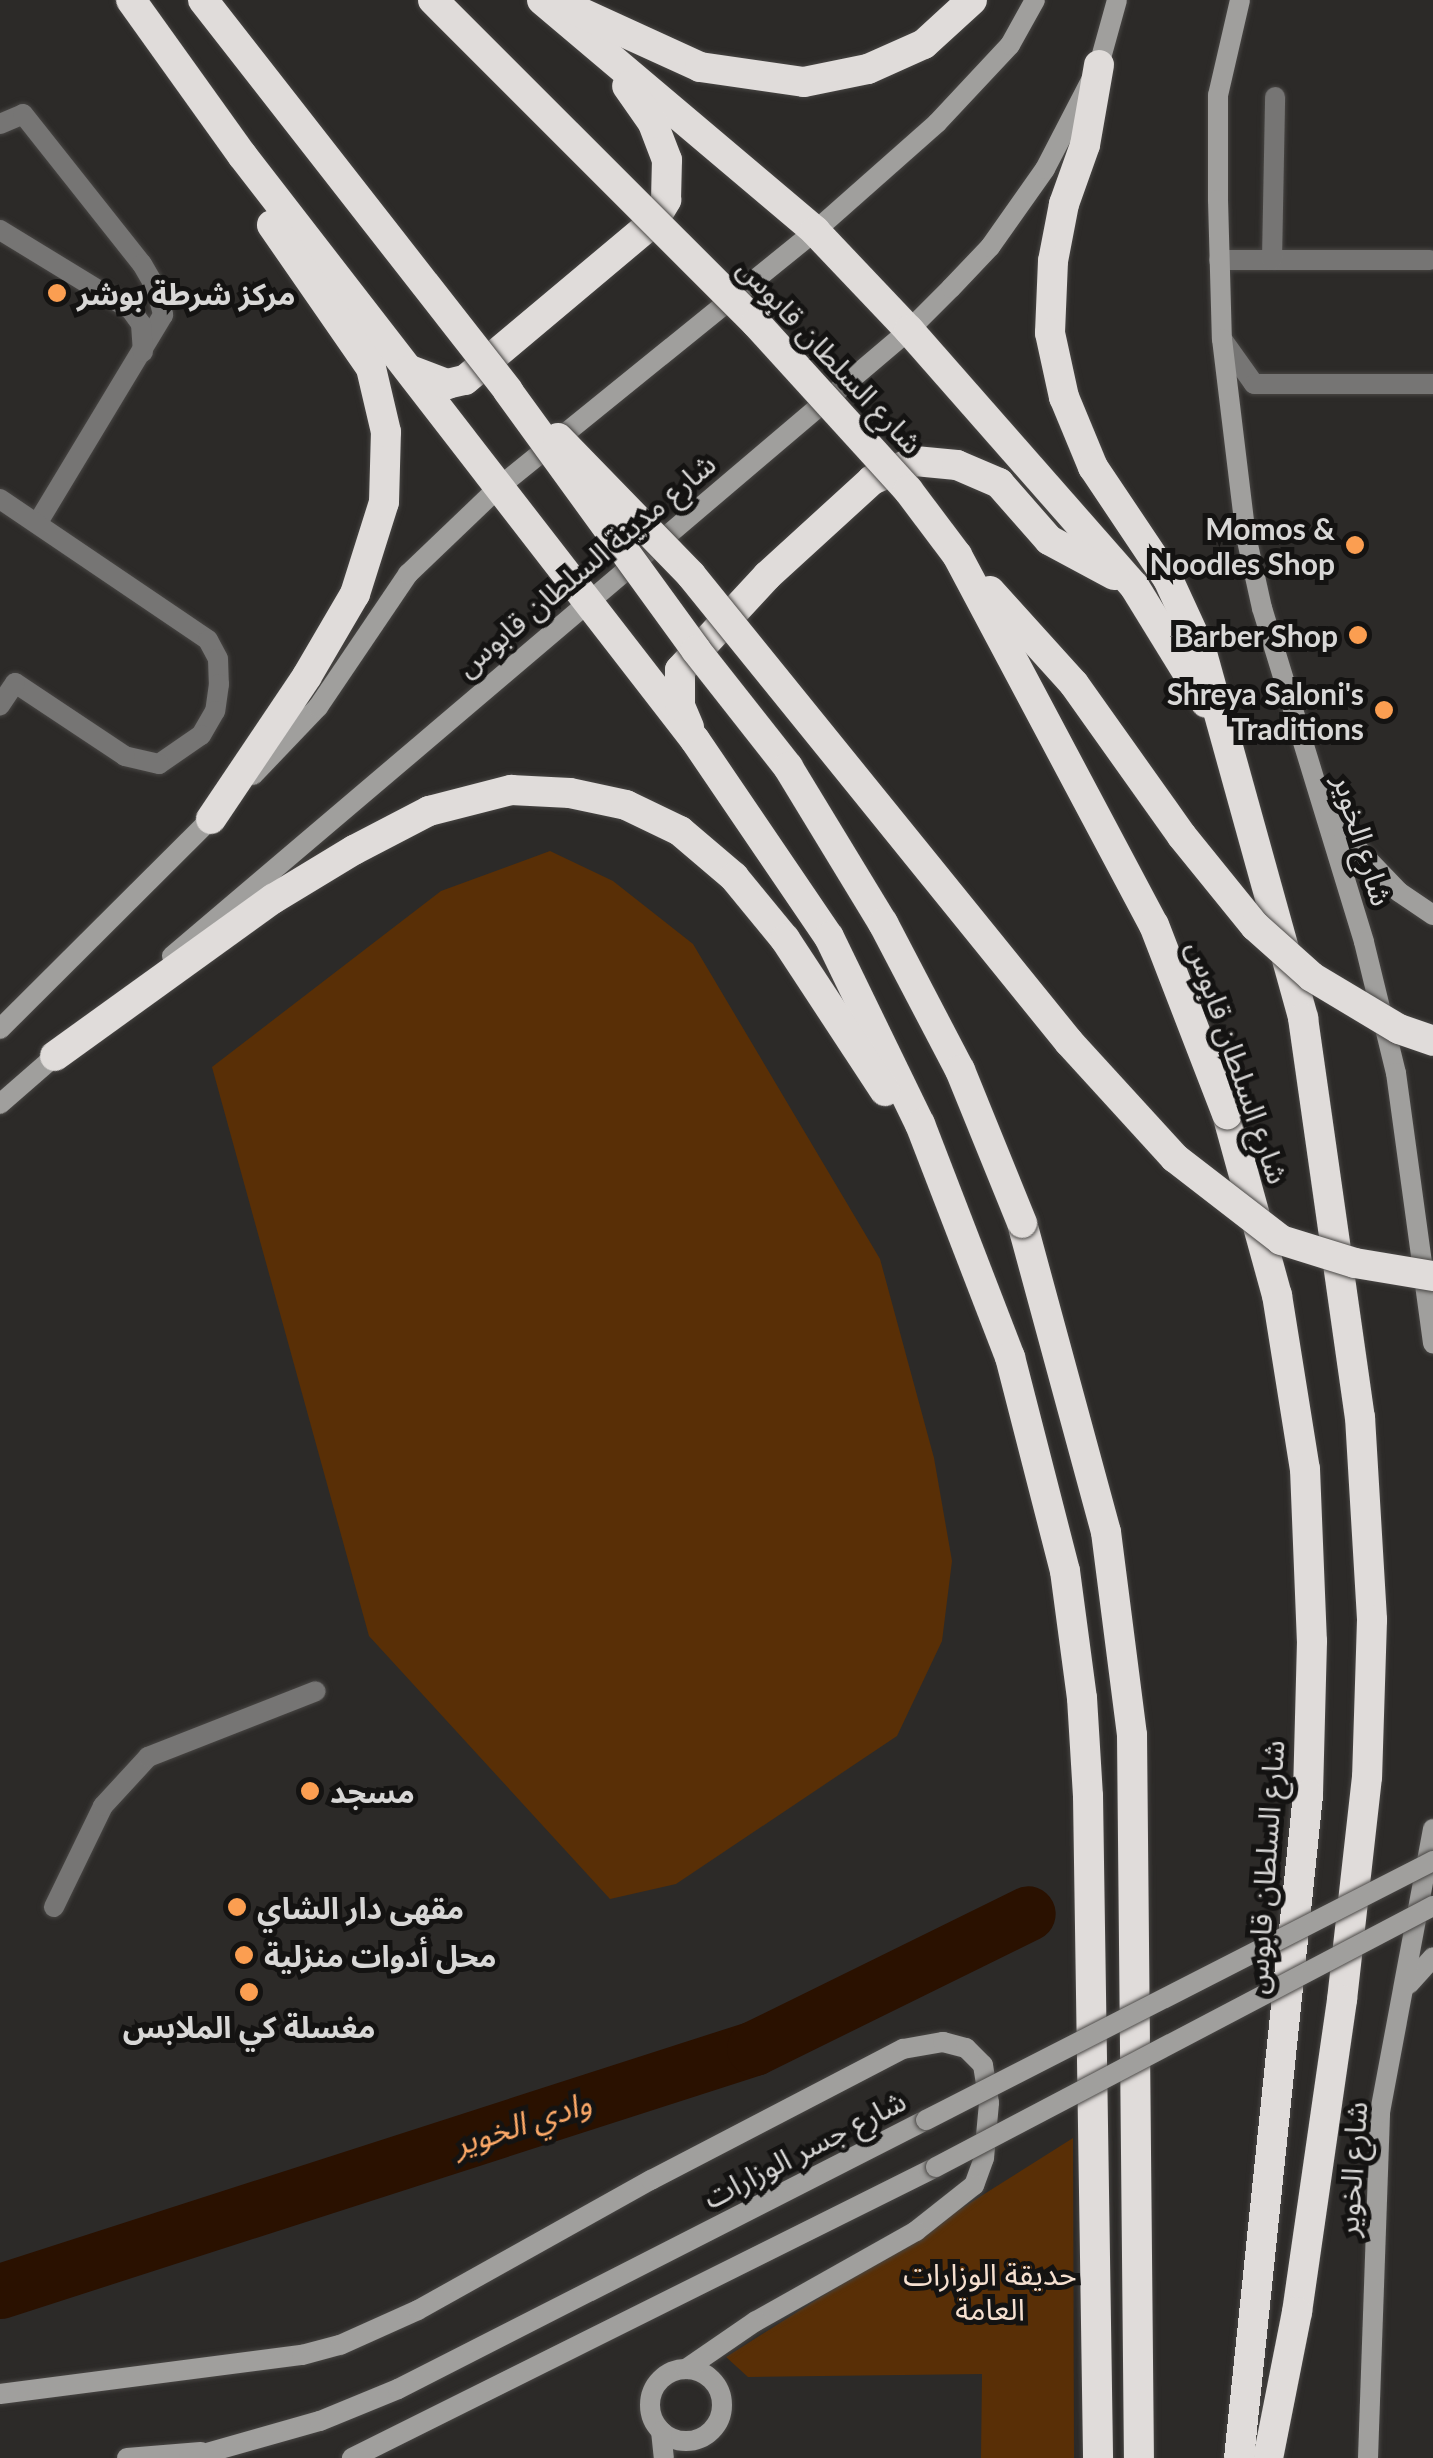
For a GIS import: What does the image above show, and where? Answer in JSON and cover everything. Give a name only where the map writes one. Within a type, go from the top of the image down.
[{"type":"highway","points":[[131,0],[242,155],[694,740],[829,937],[920,1124],[1019,1390],[1065,1571],[1082,1698],[1088,1796],[1098,2458]]},
{"type":"highway","points":[[203,0],[508,392],[798,783],[883,923],[960,1070],[1022,1223],[1106,1532],[1132,1736],[1139,2458]]},
{"type":"highway","name":"شارع السلطان قابوس","points":[[433,0],[756,323],[908,490],[957,554],[1154,925],[1227,1114],[1278,1295],[1305,1470],[1312,1641],[1308,1795],[1239,2458]]},
{"type":"highway","points":[[542,0],[815,230],[909,330],[1134,586],[1223,731]]},
{"type":"highway","points":[[554,0],[700,68],[804,82],[868,69],[924,44],[972,0]]},
{"type":"highway","points":[[408,369],[448,384],[465,380],[654,222],[666,200],[667,160],[654,123],[583,33]]},
{"type":"highway","points":[[1099,65],[1084,146],[1064,204],[1053,261],[1050,333],[1064,396],[1093,467],[1168,579],[1202,653],[1303,1018],[1360,1417],[1372,1620],[1367,1777],[1342,2000],[1297,2312],[1268,2458]]},
{"type":"highway","points":[[211,819],[307,676],[355,594],[384,502],[386,432],[372,368],[251,194],[242,155]]},
{"type":"highway","points":[[508,392],[596,473],[692,575],[1069,1042],[1176,1158],[1282,1240],[1356,1263],[1433,1276]]},
{"type":"highway","points":[[694,740],[680,706],[680,670],[767,576],[872,480],[915,461],[957,465],[1000,484],[1048,540],[1134,586]]},
{"type":"highway","points":[[957,554],[1074,684],[1182,836],[1254,926],[1312,977],[1398,1029],[1433,1041]]},
{"type":"highway","points":[[55,1056],[273,899],[429,811],[511,790],[570,794],[626,805],[680,831],[734,877],[785,939],[938,1177]]},
{"type":"main road","points":[[0,1029],[318,707],[408,574],[499,487],[815,230],[978,83],[1010,44],[1035,0]]},
{"type":"main road","name":"شارع مدينة السلطان قابوس","points":[[0,1104],[909,330],[990,248],[1044,169],[1099,65],[1117,0]]},
{"type":"main road","name":"شارع الخوير","points":[[1240,0],[1218,96],[1218,260],[1222,338],[1250,554],[1364,942],[1396,1074],[1433,1343]]},
{"type":"main road","points":[[1319,795],[1350,841],[1398,892],[1433,915]]},
{"type":"main road","points":[[1396,1074],[1420,1031],[1433,1024]]},
{"type":"main road","name":"شارع الخوير","points":[[1368,2458],[1380,2112],[1407,1986],[1433,1830]]},
{"type":"main road","name":"شارع جسر الوزارات","points":[[190,2458],[320,2421],[398,2389],[1433,1861]]},
{"type":"main road","points":[[352,2458],[936,2167],[1433,1906]]},
{"type":"main road","points":[[1407,1986],[1433,1956]]},
{"type":"main road","points":[[0,2394],[302,2355],[340,2346],[418,2310],[651,2180],[903,2048],[943,2042],[966,2048],[983,2065],[989,2103],[984,2158],[974,2185],[916,2231],[808,2290],[686,2369],[666,2375],[652,2391],[650,2413],[660,2432],[664,2458]]},
{"type":"main road","points":[[660,2432],[698,2449],[717,2425],[723,2404],[707,2376],[686,2369]]},
{"type":"main road","points":[[127,2458],[212,2452]]},
{"type":"street","points":[[1272,260],[1275,97]]},
{"type":"street","points":[[0,124],[23,114],[149,276],[164,315],[144,354],[38,522]]},
{"type":"street","points":[[0,230],[131,310],[141,324],[144,354]]},
{"type":"street","points":[[1218,260],[1430,260]]},
{"type":"street","points":[[1222,338],[1254,384],[1433,384]]},
{"type":"street","points":[[0,499],[208,640],[218,659],[215,711],[201,736],[159,764],[125,756],[15,683],[0,706]]},
{"type":"street","points":[[54,1906],[102,1806],[148,1757],[316,1692]]},
{"type":"green space","points":[[550,851],[613,881],[693,944],[880,1259],[934,1458],[952,1561],[942,1641],[897,1736],[676,1884],[610,1899],[369,1636],[212,1067],[441,891]]},
{"type":"green space","name":"حديقة الوزارات العامة","points":[[1073,2138],[1074,2458],[981,2458],[982,2374],[748,2377],[726,2357]]},
{"type":"waterway","name":"وادي الخوير","points":[[0,2291],[754,2048],[1028,1913]]},
{"type":"place","name":"مركز شرطة بوشر","points":[[57,293]]},
{"type":"place","name":"Momos & Noodles Shop","points":[[1355,545]]},
{"type":"place","name":"Barber Shop","points":[[1358,635]]},
{"type":"place","name":"Shreya Saloni's Traditions","points":[[1384,710]]},
{"type":"place","name":"مسجد","points":[[310,1791]]},
{"type":"place","name":"مقهى دار الشاي","points":[[237,1907]]},
{"type":"place","name":"محل أدوات منزلية","points":[[244,1955]]},
{"type":"place","name":"مغسلة كي الملابس","points":[[249,1992]]}]
